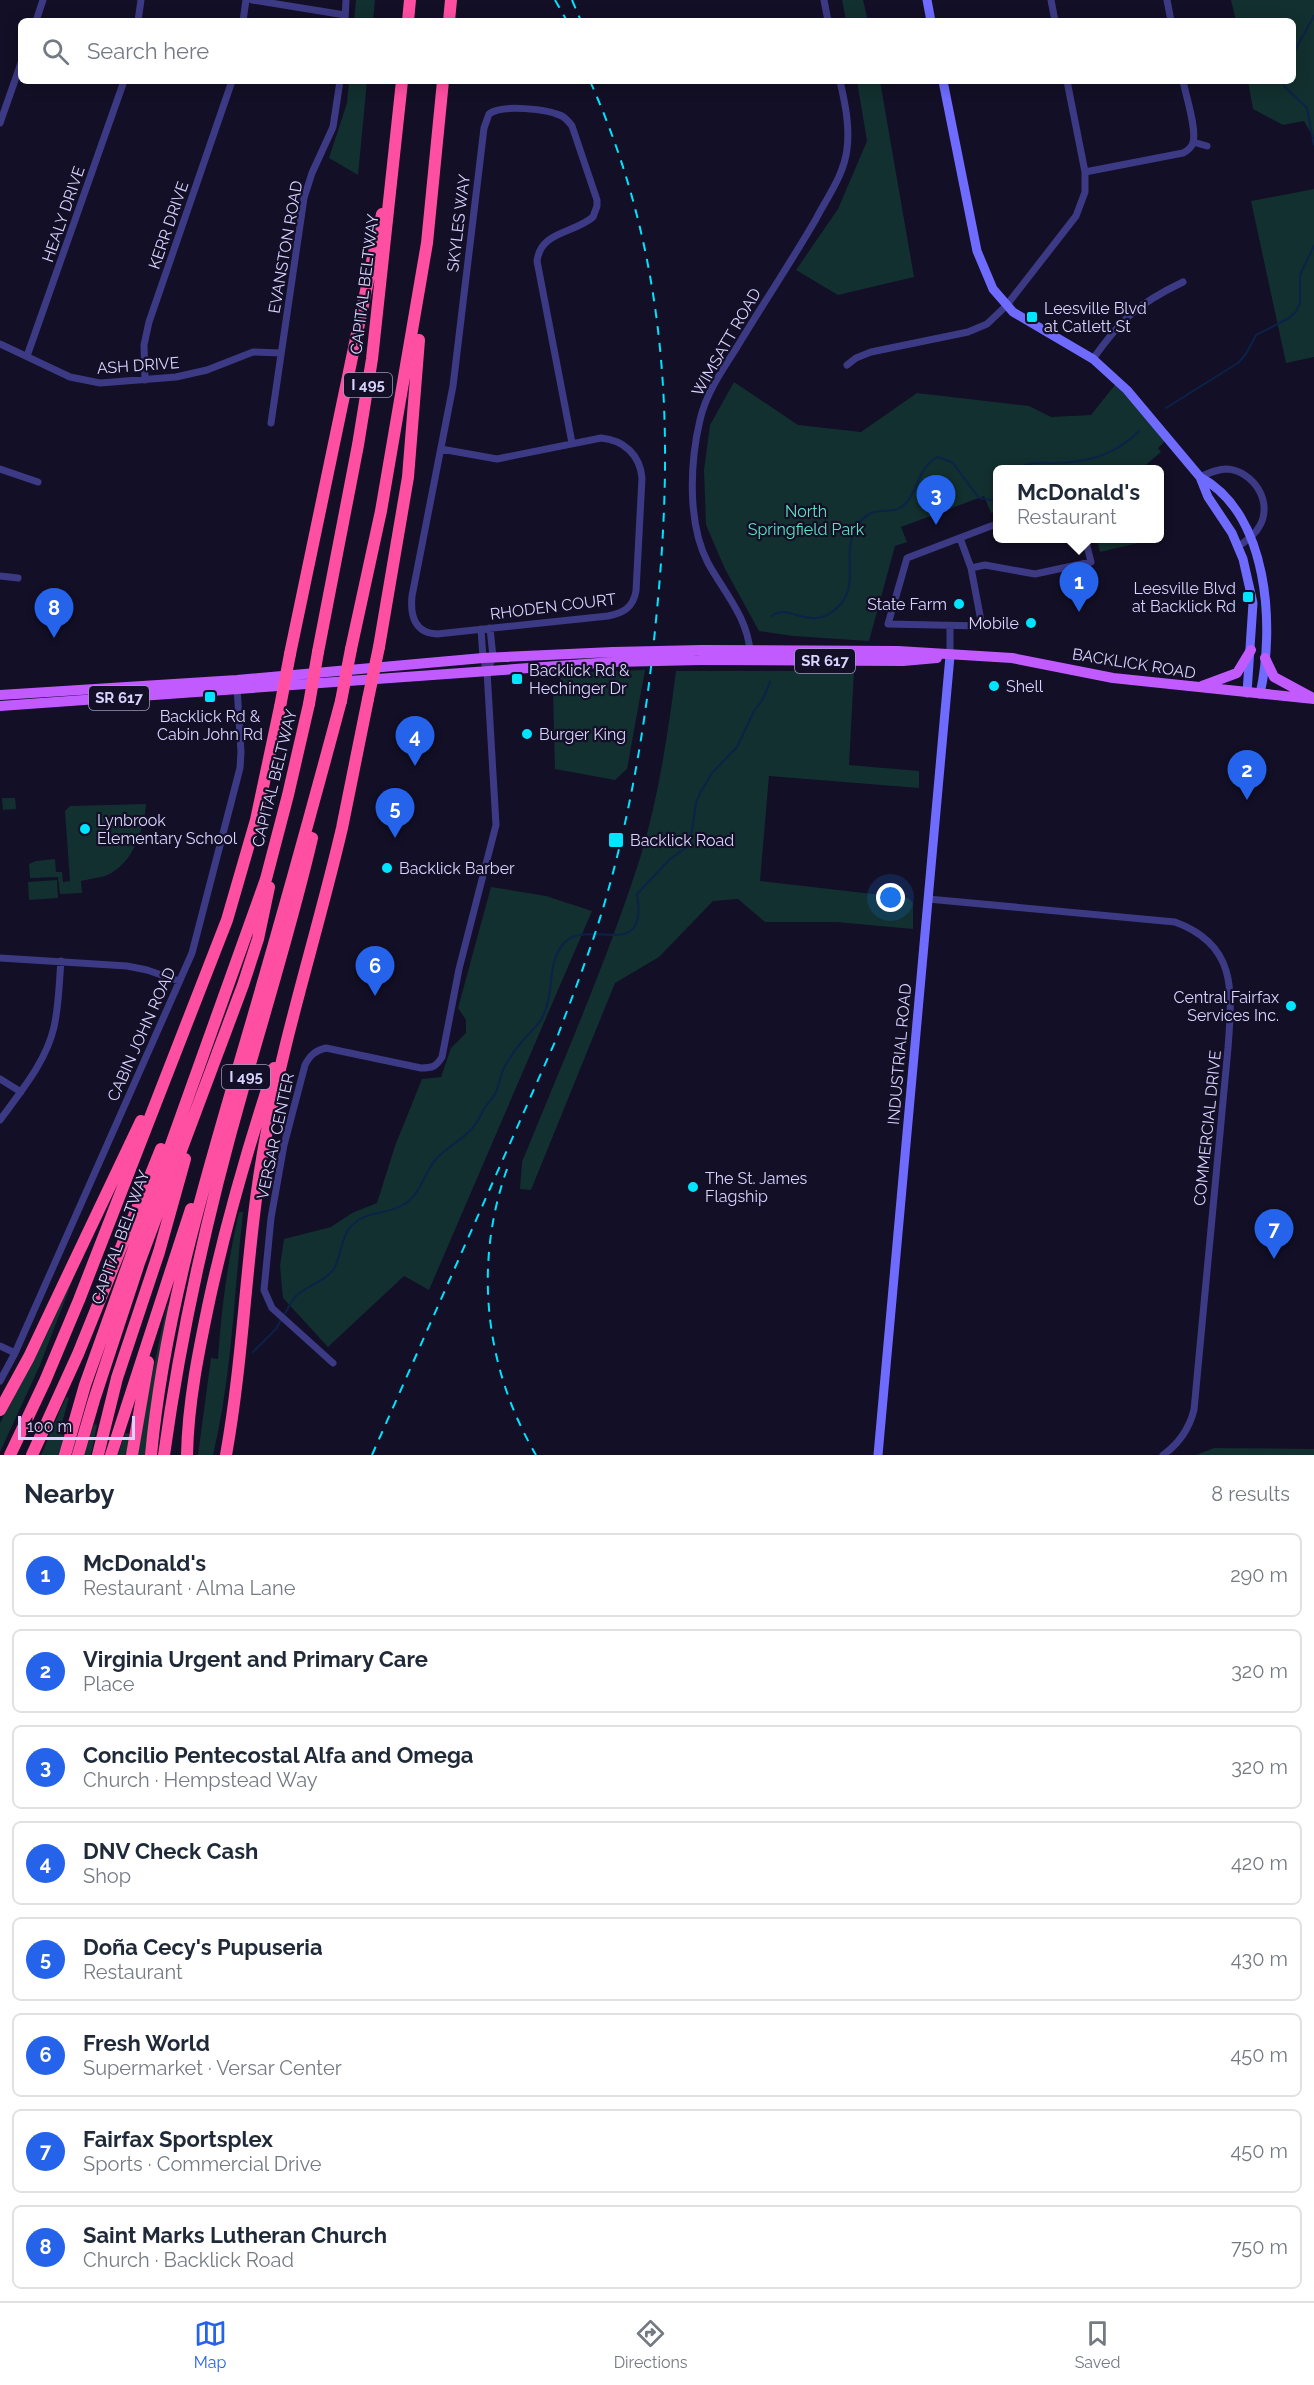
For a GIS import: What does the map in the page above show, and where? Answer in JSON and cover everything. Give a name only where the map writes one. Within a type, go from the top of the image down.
[{"type":"highway","points":[[408,18],[410,0]]},
{"type":"highway","points":[[449,18],[451,0]]},
{"type":"highway","name":"CAPITAL BELTWAY","points":[[65,1455],[76,1437],[85,1385],[266,879],[288,795],[309,704],[372,359],[402,84]]},
{"type":"highway","name":"I 495","points":[[164,1455],[174,1383],[196,1270],[241,1094],[298,900],[322,799],[383,500],[428,243],[443,84]]},
{"type":"highway","points":[[10,1455],[79,1300],[190,1020],[227,920],[247,855],[368,284],[399,115]]},
{"type":"highway","points":[[226,1455],[266,1136],[295,1004],[341,829],[379,647],[399,537],[408,477],[428,243]]},
{"type":"highway","points":[[111,1455],[163,1290],[220,1126],[295,874],[341,701]]},
{"type":"highway","points":[[98,1455],[117,1378],[159,1252],[207,1083],[258,939],[288,795]]},
{"type":"highway","points":[[187,1455],[188,1427],[199,1348],[218,1264],[252,1134],[295,1004]]},
{"type":"highway","points":[[0,1410],[29,1357],[190,1020]]},
{"type":"highway","points":[[32,1455],[93,1319],[147,1180],[196,1074]]},
{"type":"highway","points":[[78,1455],[76,1437],[197,1103],[207,1083]]},
{"type":"highway","points":[[151,1455],[162,1370],[220,1126]]},
{"type":"highway","points":[[132,1455],[145,1374],[163,1290]]},
{"type":"main road","points":[[1196,688],[1237,673],[1251,650]]},
{"type":"main road","name":"BACKLICK ROAD","points":[[0,706],[237,685],[488,658],[701,655],[903,661],[950,656],[1012,658],[1113,678],[1314,699]]},
{"type":"main road","name":"BACKLICK ROAD","points":[[2,695],[487,671],[613,657]]},
{"type":"main road","points":[[1264,658],[1274,677],[1314,699]]},
{"type":"street","points":[[37,18],[43,0]]},
{"type":"street","points":[[138,18],[141,0]]},
{"type":"street","points":[[243,18],[246,0]]},
{"type":"street","points":[[252,0],[345,18],[346,0]]},
{"type":"street","points":[[824,0],[827,18]]},
{"type":"street","points":[[927,0],[930,18]]},
{"type":"street","points":[[1051,0],[1054,18]]},
{"type":"street","points":[[1167,0],[1170,18]]},
{"type":"street","points":[[0,123],[18,72]]},
{"type":"street","name":"HEALY DRIVE","points":[[27,356],[123,84]]},
{"type":"street","name":"KERR DRIVE","points":[[145,380],[144,345],[149,321],[231,84]]},
{"type":"street","name":"EVANSTON ROAD","points":[[272,423],[304,198],[312,173],[333,127],[340,84]]},
{"type":"street","name":"WIMSATT ROAD","points":[[750,655],[748,638],[741,618],[707,560],[696,530],[695,446],[700,418],[718,376],[807,236],[841,172],[848,137],[841,84]]},
{"type":"street","points":[[944,84],[977,252],[988,280],[1006,306],[1038,328],[1093,359],[1127,390],[1200,477],[1208,497],[1226,521],[1239,546],[1251,588],[1253,615],[1247,693]]},
{"type":"street","points":[[846,365],[871,352],[975,330],[997,317],[1006,306],[1076,216],[1085,192],[1085,172],[1068,84]]},
{"type":"street","points":[[1085,172],[1182,153],[1189,149],[1193,142],[1183,84]]},
{"type":"street","name":"SKYLES WAY","points":[[481,629],[429,634],[418,628],[413,617],[412,596],[453,386],[484,128],[489,114],[503,108],[551,113],[567,120],[572,126],[597,200],[593,217],[546,241],[538,252],[537,261],[572,443]]},
{"type":"street","points":[[1193,142],[1207,146]]},
{"type":"street","points":[[1093,359],[1117,326],[1132,312],[1163,291],[1183,282]]},
{"type":"street","name":"ASH DRIVE","points":[[0,344],[70,378],[100,383],[194,374],[253,352],[282,353]]},
{"type":"street","name":"RHODEN COURT","points":[[441,449],[497,459],[601,438],[615,441],[629,449],[640,465],[642,478],[637,568],[633,601],[626,610],[608,616],[481,629]]},
{"type":"street","points":[[0,469],[38,482]]},
{"type":"street","points":[[1200,477],[1216,471],[1230,470],[1242,473],[1255,483],[1263,497],[1264,514],[1261,524],[1251,538],[1239,546]]},
{"type":"street","points":[[1200,477],[1221,490],[1251,538],[1265,596],[1267,629],[1260,694]]},
{"type":"street","points":[[960,538],[971,568],[982,626],[888,624],[907,558],[960,538],[993,526]]},
{"type":"street","points":[[971,568],[985,565],[1035,574],[1090,562],[1086,543]]},
{"type":"street","points":[[0,576],[18,578]]},
{"type":"street","points":[[950,626],[950,656]]},
{"type":"street","points":[[487,671],[490,628]]},
{"type":"street","points":[[481,629],[488,658]]},
{"type":"street","name":"INDUSTRIAL ROAD","points":[[878,1455],[950,656]]},
{"type":"street","name":"VERSAR CENTER","points":[[333,1363],[278,1313],[267,1300],[264,1290],[266,1260],[284,1144],[305,1065],[310,1056],[326,1048],[383,1062],[421,1068],[432,1068],[442,1057],[459,969],[496,825],[487,671]]},
{"type":"street","name":"CABIN JOHN ROAD","points":[[0,1381],[15,1353],[196,939],[240,768],[237,685]]},
{"type":"street","name":"COMMERCIAL DRIVE","points":[[928,899],[1175,922],[1203,936],[1217,951],[1227,970],[1231,991],[1228,1048],[1194,1410],[1186,1432],[1175,1446],[1163,1455]]},
{"type":"street","points":[[0,958],[127,966],[179,981]]},
{"type":"street","points":[[0,1120],[35,1071],[50,1042],[58,1006],[61,961]]},
{"type":"street","points":[[0,1079],[21,1092]]},
{"type":"street","points":[[0,1346],[15,1353]]},
{"type":"green space","points":[[356,0],[375,0],[373,18],[354,18]]},
{"type":"green space","points":[[842,0],[863,0],[867,18],[845,18]]},
{"type":"green space","points":[[1231,0],[1314,0],[1314,138],[1304,121],[1283,125],[1253,109],[1249,84],[1296,84],[1296,18],[1235,18]]},
{"type":"green space","points":[[349,84],[367,84],[358,175],[329,158],[347,103]]},
{"type":"green space","points":[[858,84],[881,84],[914,277],[838,295],[796,270],[838,209],[867,141]]},
{"type":"green space","points":[[1314,189],[1314,357],[1286,363],[1251,201]]},
{"type":"green space","name":"North Springfield Park","points":[[1118,381],[1168,438],[1158,448],[1161,452],[1146,465],[993,465],[993,512],[991,513],[984,496],[901,527],[907,542],[895,546],[869,641],[793,636],[759,631],[725,569],[706,525],[704,470],[710,425],[734,382],[798,425],[861,432],[917,393],[1029,406],[1051,417],[1091,415]]},
{"type":"green space","points":[[1098,543],[1138,543],[1100,552]]},
{"type":"green space","points":[[645,670],[627,769],[615,780],[555,769],[553,691],[561,690],[560,673]]},
{"type":"green space","points":[[676,671],[854,671],[849,765],[919,771],[919,788],[769,776],[760,881],[908,898],[913,903],[913,929],[836,922],[765,922],[738,899],[713,901],[659,957],[615,983],[531,1190],[520,1189],[522,1162],[600,971],[641,855],[658,787]]},
{"type":"green space","points":[[2,798],[15,798],[16,809],[3,810]]},
{"type":"green space","points":[[146,804],[140,835],[130,855],[115,871],[105,876],[81,881],[82,893],[60,894],[58,877],[30,878],[29,864],[55,859],[56,872],[62,872],[63,882],[70,881],[65,811],[70,806]]},
{"type":"green space","points":[[57,880],[58,898],[29,900],[28,882]]},
{"type":"green space","points":[[491,887],[546,896],[592,911],[429,1290],[404,1276],[328,1347],[283,1298],[280,1266],[284,1239],[331,1227],[352,1213],[377,1203],[395,1146],[422,1079],[441,1077],[451,1048],[466,1033],[466,1020],[458,1008]]},
{"type":"green space","points":[[239,1212],[243,1212],[228,1365],[219,1425],[213,1455],[198,1455],[211,1358],[218,1359],[231,1248]]},
{"type":"green space","points":[[74,1274],[40,1365],[0,1452],[0,1423],[47,1334]]},
{"type":"green space","points":[[167,1305],[172,1305],[147,1455],[138,1455],[147,1398]]},
{"type":"green space","points":[[66,1397],[69,1398],[59,1434],[88,1442],[94,1424],[97,1425],[91,1455],[41,1455]]},
{"type":"green space","points":[[125,1433],[130,1434],[127,1455],[118,1455]]},
{"type":"green space","points":[[1214,1448],[1314,1449],[1314,1455],[1196,1455]]},
{"type":"waterway","points":[[1296,49],[1314,16]]},
{"type":"waterway","points":[[1284,84],[1307,108],[1314,145]]},
{"type":"waterway","points":[[1166,408],[1238,363],[1246,354],[1256,335],[1296,312],[1300,303],[1300,275],[1314,246]]},
{"type":"waterway","points":[[1027,465],[1069,462],[1101,456],[1121,446],[1139,431]]},
{"type":"waterway","points":[[772,616],[779,612],[786,612],[819,618],[839,606],[848,589],[851,541],[860,522],[873,512],[903,506],[912,495],[925,468],[937,457],[952,462],[979,498],[993,499]]},
{"type":"waterway","points":[[284,1315],[296,1296],[325,1278],[333,1270],[348,1230],[353,1224],[365,1217],[403,1205],[414,1195],[437,1158],[473,1128],[495,1094],[502,1072],[510,1058],[543,1016],[549,998],[555,960],[564,943],[575,936],[614,935],[626,933],[634,928],[638,915],[637,894],[670,859],[687,847],[700,793],[712,773],[737,747],[770,682]]},
{"type":"waterway","points":[[253,1352],[276,1329],[281,1320]]},
{"type":"railway","points":[[555,0],[565,18]]},
{"type":"railway","points":[[572,0],[580,18]]},
{"type":"railway","points":[[372,1455],[558,1035],[576,987],[614,870],[643,728],[662,550],[665,481],[660,346],[651,279],[636,213],[616,147],[591,84]]},
{"type":"railway","points":[[507,1169],[496,1205],[490,1242],[488,1279],[490,1315],[495,1352],[505,1387],[536,1455]]},
{"type":"place","name":"Leesville Blvd at Catlett St","points":[[1032,317]]},
{"type":"place","name":"Concilio Pentecostal Alfa and Omega","points":[[936,525]]},
{"type":"place","name":"Leesville Blvd at Backlick Rd","points":[[1248,597]]},
{"type":"place","name":"State Farm","points":[[959,604]]},
{"type":"place","name":"McDonald's","points":[[1079,612]]},
{"type":"place","name":"Mobile","points":[[1031,623]]},
{"type":"place","name":"Saint Marks Lutheran Church","points":[[54,638]]},
{"type":"place","name":"Backlick Rd & Hechinger Dr","points":[[517,679]]},
{"type":"place","name":"Shell","points":[[994,686]]},
{"type":"place","name":"Backlick Rd & Cabin John Rd","points":[[210,697]]},
{"type":"place","name":"Burger King","points":[[527,734]]},
{"type":"place","name":"DNV Check Cash","points":[[415,766]]},
{"type":"place","name":"Virginia Urgent and Primary Care","points":[[1247,800]]},
{"type":"place","name":"Lynbrook Elementary School","points":[[85,829]]},
{"type":"place","name":"Doña Cecy's Pupuseria","points":[[395,838]]},
{"type":"place","name":"Backlick Road","points":[[616,840]]},
{"type":"place","name":"Backlick Barber","points":[[387,868]]},
{"type":"place","name":"Fresh World","points":[[375,996]]},
{"type":"place","name":"Central Fairfax Services Inc.","points":[[1291,1006]]},
{"type":"place","name":"The St. James Flagship","points":[[693,1187]]},
{"type":"place","name":"Fairfax Sportsplex","points":[[1274,1259]]}]
